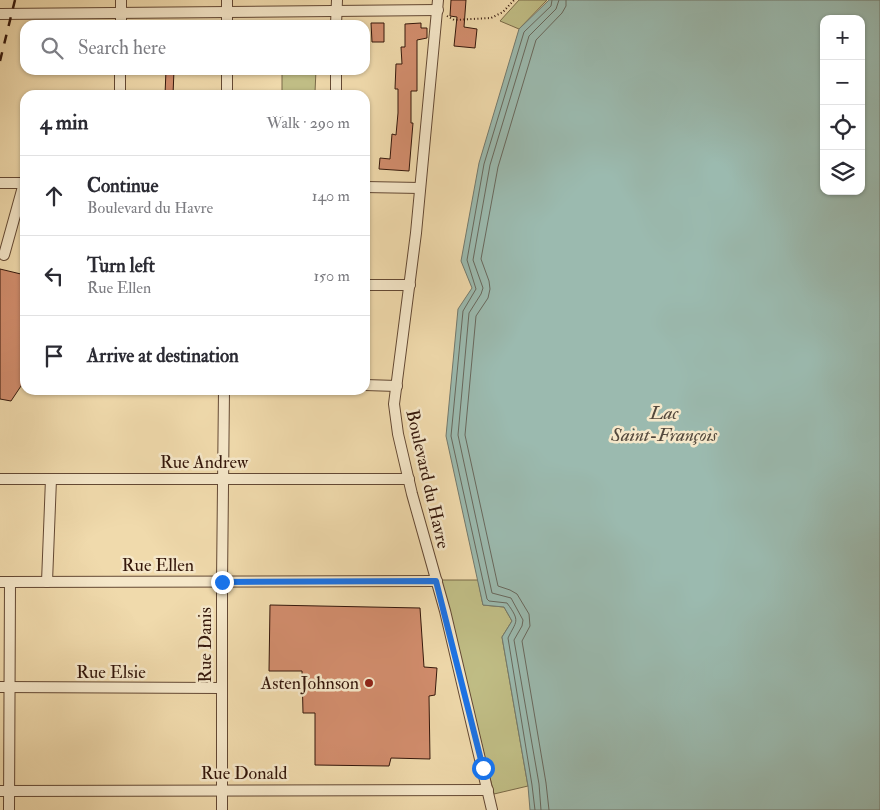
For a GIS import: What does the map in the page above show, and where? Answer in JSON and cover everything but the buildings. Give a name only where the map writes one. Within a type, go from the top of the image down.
[{"type":"street","points":[[121,0],[121,20]]},
{"type":"street","points":[[227,0],[227,20]]},
{"type":"street","points":[[0,14],[227,11],[337,5],[438,5]]},
{"type":"street","points":[[336,20],[337,5]]},
{"type":"street","name":"Boulevard du Havre","points":[[438,5],[410,285],[394,404],[398,434],[492,810]]},
{"type":"street","points":[[120,75],[120,90]]},
{"type":"street","points":[[227,75],[227,90]]},
{"type":"street","points":[[336,75],[336,90]]},
{"type":"street","points":[[0,183],[20,183]]},
{"type":"street","points":[[370,187],[420,188]]},
{"type":"street","points":[[4,255],[20,197]]},
{"type":"street","points":[[370,285],[410,285]]},
{"type":"street","points":[[370,385],[397,386]]},
{"type":"street","name":"Rue Danis","points":[[222,810],[224,395]]},
{"type":"street","name":"Rue Andrew","points":[[0,479],[409,479]]},
{"type":"street","points":[[47,582],[51,479]]},
{"type":"street","name":"Rue Ellen","points":[[5,582],[436,581]]},
{"type":"street","points":[[5,582],[4,791],[9,810]]},
{"type":"street","name":"Rue Elsie","points":[[4,687],[222,688]]},
{"type":"street","name":"Rue Donald","points":[[4,791],[222,789],[488,790]]},
{"type":"path","points":[[438,5],[454,20],[491,18],[503,12],[514,0]]},
{"type":"shaded area","points":[[519,0],[547,0],[519,29],[500,21]]},
{"type":"shaded area","points":[[282,75],[316,75],[315,90],[282,90]]},
{"type":"shaded area","points":[[441,580],[478,580],[483,605],[504,607],[512,621],[502,637],[528,786],[494,794]]},
{"type":"water","name":"Lac Saint-François","points":[[549,0],[880,0],[880,810],[530,810],[528,786],[502,637],[512,621],[504,607],[483,605],[446,436],[458,309],[472,288],[461,261],[479,163],[519,29]]},
{"type":"railway","points":[[0,61],[15,0]]},
{"type":"place","name":"AstenJohnson","points":[[369,683]]},
{"type":"route","points":[[222,582],[436,581],[483,768]]}]
